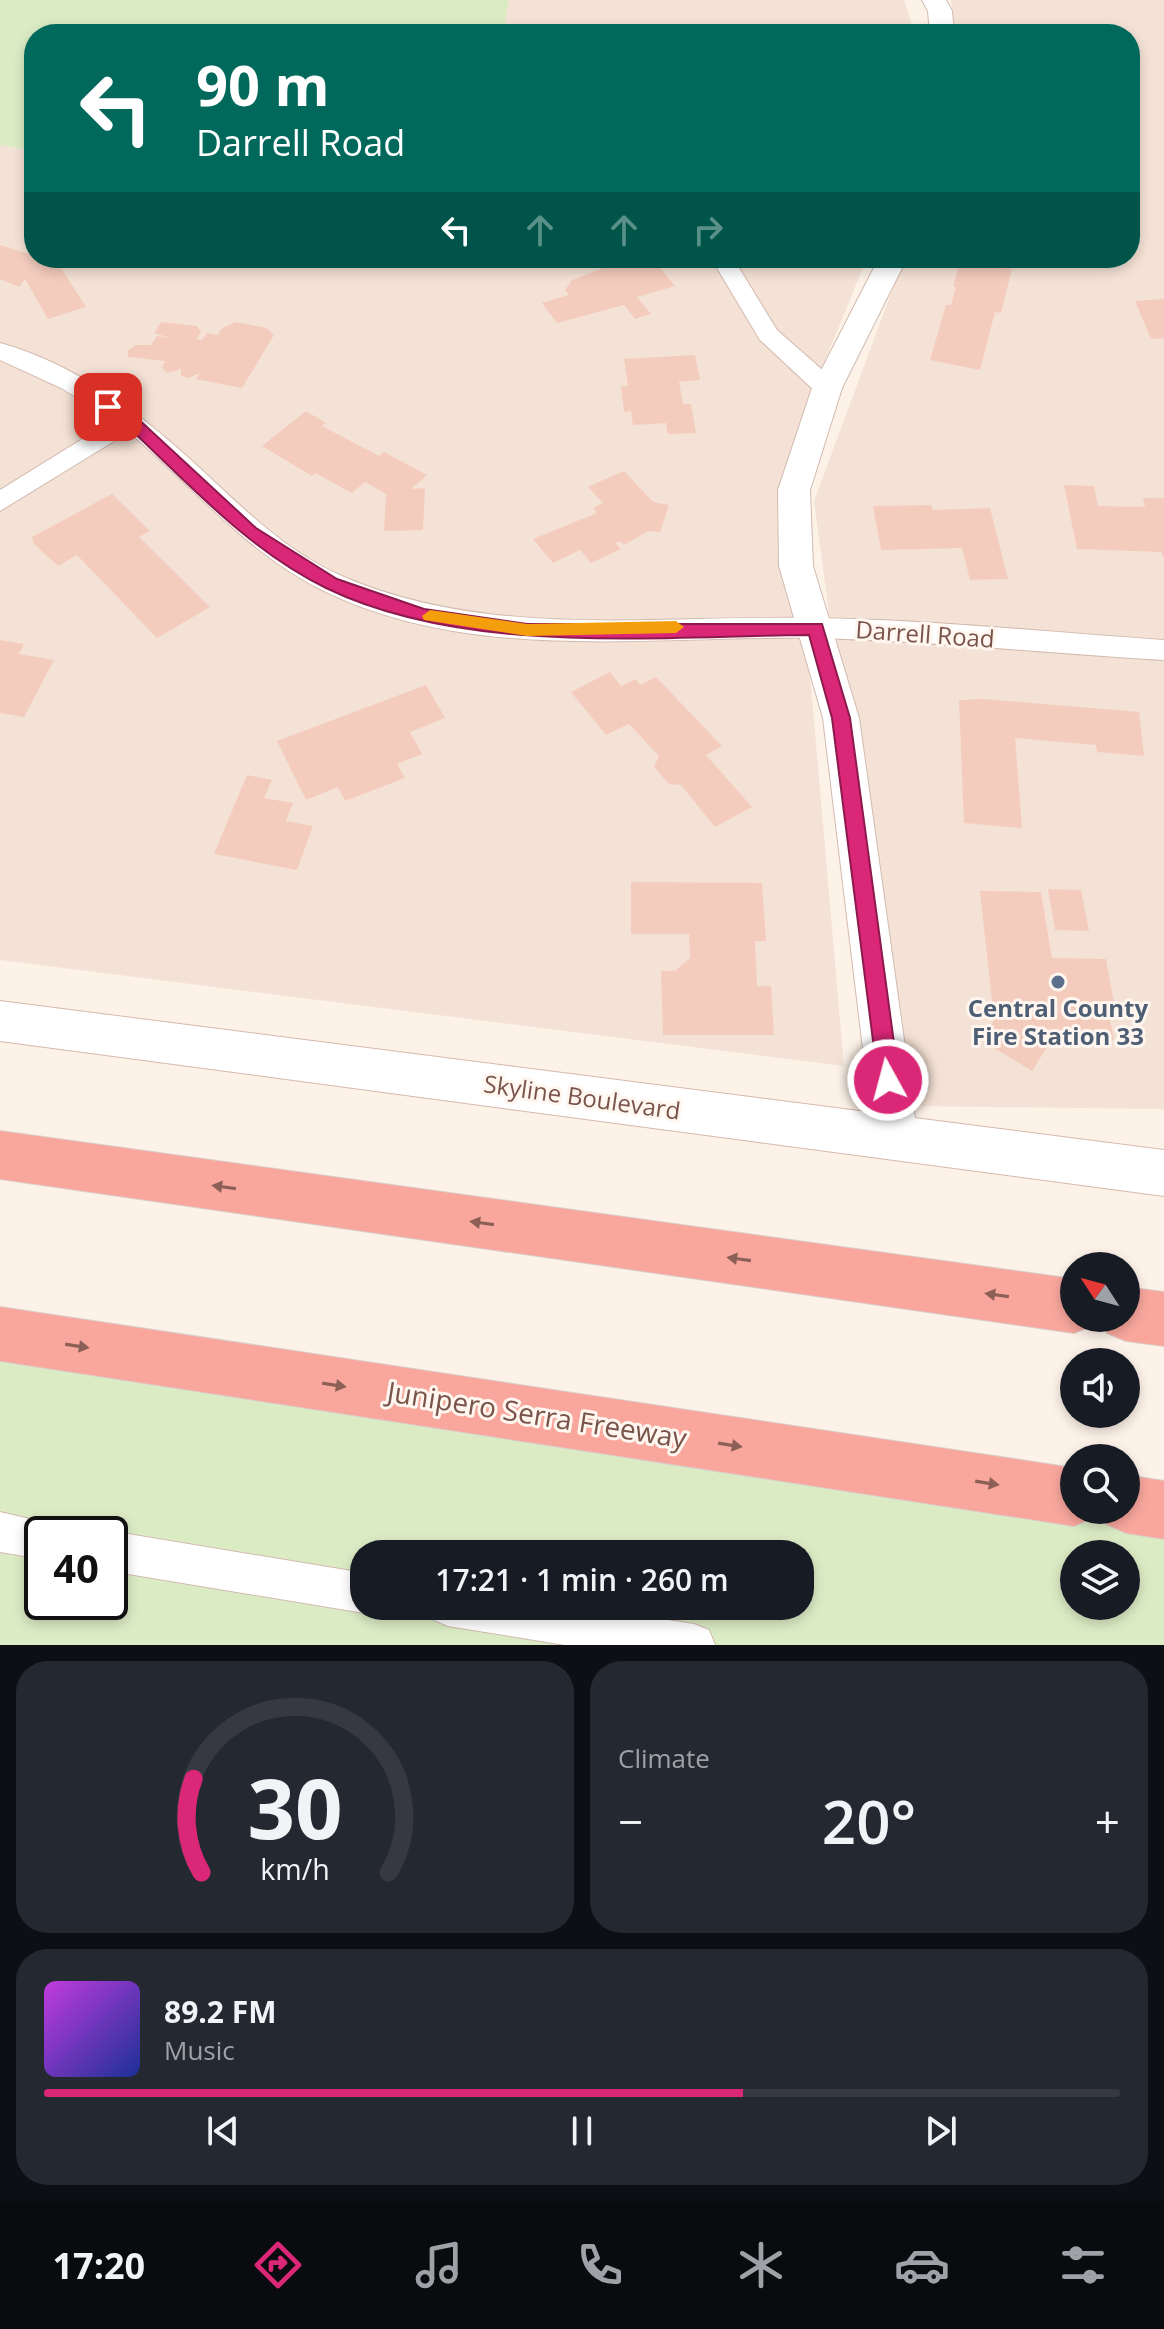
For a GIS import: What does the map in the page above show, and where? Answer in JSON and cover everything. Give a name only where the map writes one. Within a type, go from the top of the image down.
[{"type":"highway","points":[[0,1155],[1060,1304]]},
{"type":"highway","points":[[1140,1316],[1164,1319]]},
{"type":"highway","name":"Junipero Serra Freeway","points":[[0,1334],[1060,1495]]},
{"type":"highway","points":[[1140,1506],[1164,1510]]},
{"type":"main road","name":"Skyline Boulevard","points":[[0,1021],[1164,1173]]},
{"type":"street","points":[[934,0],[940,11],[941,24]]},
{"type":"street","points":[[728,268],[768,335],[827,388]]},
{"type":"street","points":[[888,268],[827,388],[794,490],[796,566],[841,718],[896,1140]]},
{"type":"street","name":"Darrell Road","points":[[0,351],[42,368],[130,420],[251,532],[332,583],[423,615],[527,630],[816,628],[1164,650]]},
{"type":"street","points":[[0,502],[130,420]]},
{"type":"street","points":[[0,1532],[24,1536]]},
{"type":"street","points":[[128,1554],[350,1591]]},
{"type":"street","points":[[536,1620],[694,1645]]},
{"type":"shaded area","points":[[499,0],[904,0],[912,24],[496,24]]},
{"type":"shaded area","points":[[951,0],[1164,0],[1164,1109],[895,1106],[814,501],[900,268],[1140,268],[1140,24],[954,24]]},
{"type":"shaded area","points":[[0,145],[24,149],[24,268],[863,268],[802,417],[794,490],[844,1066],[0,960]]},
{"type":"green space","points":[[0,0],[509,0],[505,24],[24,24],[24,149],[0,145]]},
{"type":"green space","points":[[0,1334],[1060,1508],[1060,1524],[1140,1524],[1140,1510],[1164,1510],[1164,1645],[0,1645]]},
{"type":"building","points":[[0,245],[24,252],[24,268],[61,268],[86,307],[48,319],[25,279],[19,287],[0,279]]},
{"type":"building","points":[[603,268],[660,268],[675,286],[637,297],[651,314],[635,319],[624,305],[557,323],[542,303],[569,295],[565,290],[572,280]]},
{"type":"building","points":[[958,268],[1012,269],[1001,313],[995,312],[980,370],[930,360],[946,305],[951,305],[956,287],[953,287]]},
{"type":"building","points":[[1164,299],[1164,338],[1151,339],[1135,301]]},
{"type":"building","points":[[161,322],[197,326],[201,332],[196,339],[202,340],[207,333],[218,335],[222,328],[236,322],[267,328],[274,335],[242,388],[196,379],[200,373],[188,378],[181,376],[181,369],[167,373],[162,368],[165,361],[128,357],[128,350],[136,345],[151,345],[157,336],[170,338],[154,333]]},
{"type":"building","points":[[695,355],[700,380],[679,382],[683,404],[691,404],[696,433],[668,434],[666,423],[633,425],[631,411],[624,412],[621,386],[628,386],[624,359]]},
{"type":"building","points":[[306,411],[326,423],[322,426],[379,456],[384,452],[427,475],[411,489],[425,488],[423,530],[384,531],[386,494],[365,482],[352,493],[315,473],[312,476],[262,446]]},
{"type":"building","points":[[624,471],[653,502],[669,505],[660,532],[648,531],[624,545],[620,541],[615,543],[621,549],[591,563],[580,550],[553,563],[533,539],[597,513],[593,508],[603,503],[588,487]]},
{"type":"building","points":[[1064,485],[1094,486],[1098,506],[1145,507],[1143,498],[1164,498],[1164,559],[1161,552],[1077,549]]},
{"type":"building","points":[[112,494],[150,531],[139,537],[210,607],[157,638],[77,555],[58,566],[34,544],[32,537]]},
{"type":"building","points":[[931,505],[933,510],[990,508],[1008,579],[970,580],[962,548],[881,550],[873,506]]},
{"type":"building","points":[[0,640],[24,644],[19,654],[54,660],[24,717],[0,713]]},
{"type":"building","points":[[610,672],[621,686],[636,679],[640,685],[656,677],[722,746],[706,755],[752,807],[715,827],[681,785],[669,784],[654,767],[659,756],[629,724],[606,735],[571,692]]},
{"type":"building","points":[[426,685],[445,718],[410,732],[422,754],[397,764],[405,778],[345,801],[338,787],[306,800],[277,741]]},
{"type":"building","points":[[982,699],[1139,712],[1144,756],[1097,752],[1096,745],[1015,738],[1022,828],[964,823],[959,700]]},
{"type":"building","points":[[247,775],[272,780],[264,798],[293,803],[286,821],[313,826],[297,870],[214,854]]},
{"type":"building","points":[[631,882],[762,883],[766,941],[755,941],[757,986],[771,986],[774,1035],[663,1035],[661,971],[675,971],[690,958],[689,934],[631,934]]},
{"type":"building","points":[[1048,889],[1081,890],[1089,931],[1055,930]]},
{"type":"building","points":[[980,891],[1041,892],[1052,958],[1106,959],[1117,1019],[1110,1019],[1114,1040],[1052,1039],[1032,1071],[981,1040],[994,1020]]},
{"type":"slow traffic","points":[[430,616],[527,630],[676,627]]},
{"type":"place","name":"Central County Fire Station 33","points":[[1058,982]]},
{"type":"route","points":[[108,407],[130,420],[251,532],[332,583],[423,615],[527,630],[816,628],[841,718],[888,1080]]}]
